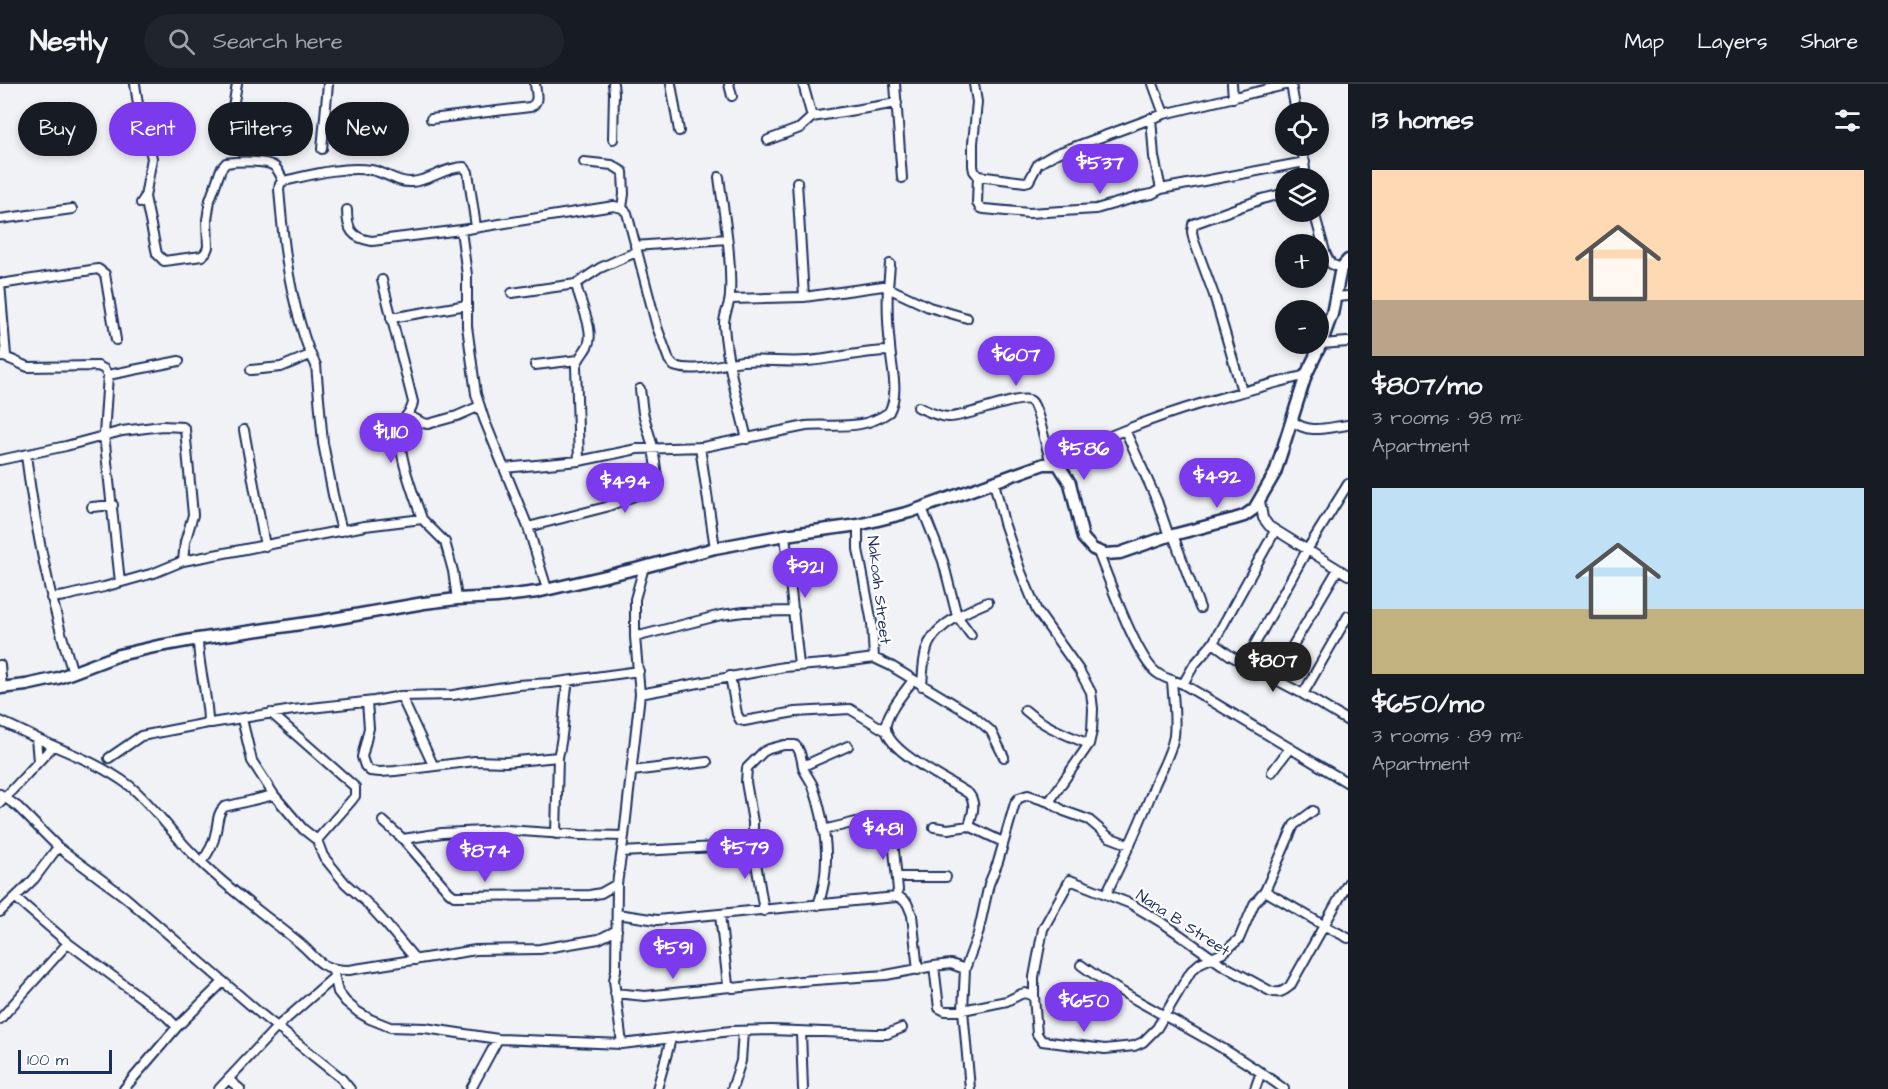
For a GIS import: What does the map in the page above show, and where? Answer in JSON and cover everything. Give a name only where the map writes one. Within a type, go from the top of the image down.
[{"type":"street","points":[[135,84],[139,111],[152,158],[143,200],[157,254],[164,261],[202,256],[207,252],[207,220],[210,200],[221,169],[226,163],[268,163],[275,167],[283,181]]},
{"type":"street","points":[[234,102],[237,84]]},
{"type":"street","points":[[322,149],[328,84]]},
{"type":"street","points":[[431,119],[535,106],[537,102],[535,84]]},
{"type":"street","points":[[613,84],[613,139]]},
{"type":"street","points":[[671,84],[679,131]]},
{"type":"street","points":[[729,84],[732,96]]},
{"type":"street","points":[[803,84],[812,117]]},
{"type":"street","points":[[895,84],[902,178]]},
{"type":"street","points":[[974,84],[976,102],[973,143],[974,171],[978,176],[977,203],[980,208],[1029,213],[1096,209],[1152,194],[1161,189],[1305,162]]},
{"type":"street","points":[[1153,84],[1164,114]]},
{"type":"street","points":[[1232,84],[1233,98]]},
{"type":"street","points":[[978,176],[1029,182],[1038,164],[1048,158],[1151,118],[1290,84],[1294,102]]},
{"type":"street","points":[[768,140],[800,128],[812,117],[897,103]]},
{"type":"street","points":[[1151,118],[1154,157],[1161,189]]},
{"type":"street","points":[[1304,156],[1305,168]]},
{"type":"street","points":[[584,162],[612,165],[623,172],[622,208]]},
{"type":"street","points":[[342,531],[323,443],[316,365],[310,355],[293,301],[283,246],[280,184],[283,181],[336,171],[364,169],[381,172],[408,183],[426,179],[443,171],[464,167],[468,172],[476,227]]},
{"type":"street","points":[[719,177],[727,239],[730,299],[723,324],[747,439]]},
{"type":"street","points":[[796,182],[804,297]]},
{"type":"street","points":[[1242,391],[1214,295],[1194,241],[1193,224],[1275,196]]},
{"type":"street","points":[[346,210],[348,226],[352,233],[363,240],[372,241],[461,230],[614,206],[622,208],[627,213],[657,327],[671,364],[677,368],[704,367],[752,360],[810,361],[890,351]]},
{"type":"street","points":[[0,219],[72,209]]},
{"type":"street","points":[[1317,222],[1326,255],[1331,264],[1345,264],[1329,322]]},
{"type":"street","points":[[461,230],[467,275],[469,351],[480,406],[528,527],[548,589]]},
{"type":"street","points":[[512,293],[576,285],[600,268],[635,249],[727,239]]},
{"type":"street","points":[[504,468],[579,461],[653,447],[700,447],[806,426],[849,427],[884,416],[889,412],[892,404],[894,381],[890,351],[888,288],[890,264]]},
{"type":"street","points":[[116,339],[105,274],[98,269],[0,284],[3,357],[28,367],[98,366],[108,375],[104,435],[120,582]]},
{"type":"street","points":[[382,280],[412,402],[401,426],[403,458],[422,519],[444,542],[453,571],[457,599]]},
{"type":"street","points":[[576,285],[590,337],[576,366],[579,461]]},
{"type":"street","points":[[730,299],[804,297],[883,286],[929,307],[967,318]]},
{"type":"street","points":[[1336,297],[1348,296]]},
{"type":"street","points":[[391,318],[467,305]]},
{"type":"street","points":[[1329,343],[1348,342]]},
{"type":"street","points":[[918,407],[947,417],[958,417],[1011,401],[1028,399],[1033,402],[1054,464],[1070,483],[1083,538],[1098,552],[1120,554],[1171,535],[1250,513],[1260,501],[1275,473],[1306,375],[1316,354]]},
{"type":"street","points":[[251,370],[281,367],[310,355]]},
{"type":"street","points":[[535,365],[578,360]]},
{"type":"street","points":[[108,375],[179,361]]},
{"type":"street","points":[[0,665],[1,688],[41,682],[73,673],[126,653],[198,639],[385,609],[457,599],[506,596],[548,589],[715,548],[858,525],[922,508],[1038,465],[1054,464],[1068,453],[1172,412],[1306,375]]},
{"type":"street","points":[[528,527],[606,507],[655,488],[658,479],[653,447],[643,413],[640,388]]},
{"type":"street","points":[[408,415],[428,424],[457,416],[480,406]]},
{"type":"street","points":[[1293,421],[1300,427],[1310,429],[1348,425]]},
{"type":"street","points":[[0,460],[141,428],[179,426],[185,429],[193,515],[185,542],[183,561]]},
{"type":"street","points":[[244,430],[265,546]]},
{"type":"street","points":[[1125,430],[1157,501],[1200,608]]},
{"type":"street","points":[[700,447],[715,548]]},
{"type":"street","points":[[26,455],[34,520],[51,598],[73,673]]},
{"type":"street","points":[[994,482],[1004,523],[1037,611],[1079,670],[1091,692],[1093,720],[1089,744],[1049,802]]},
{"type":"street","points":[[1245,662],[1307,550],[1348,485]]},
{"type":"street","points":[[1260,501],[1263,518],[1269,526],[1348,575]]},
{"type":"street","points":[[92,507],[113,505]]},
{"type":"street","points":[[922,508],[943,561],[957,616],[971,635]]},
{"type":"street","points":[[51,598],[86,592],[154,573],[183,561],[342,531],[422,519]]},
{"type":"street","name":"Nakoah Street","points":[[858,525],[858,549],[872,623],[874,657]]},
{"type":"street","points":[[1183,684],[1194,665],[1213,643],[1275,531]]},
{"type":"street","points":[[785,535],[799,665]]},
{"type":"street","points":[[1098,552],[1117,601],[1149,665],[1156,673],[1183,684],[1348,783]]},
{"type":"street","points":[[622,1044],[615,993],[617,884],[640,694],[635,637],[635,599],[644,567]]},
{"type":"street","points":[[1273,679],[1338,569]]},
{"type":"street","points":[[922,686],[925,656],[929,643],[936,633],[957,616],[988,602]]},
{"type":"street","points":[[635,637],[721,615],[794,611]]},
{"type":"street","points":[[1303,694],[1348,616]]},
{"type":"street","points":[[198,639],[198,659],[208,723]]},
{"type":"street","points":[[1213,643],[1231,656],[1348,721]]},
{"type":"street","points":[[640,694],[799,665],[837,663],[874,657],[972,715],[991,731],[1004,757]]},
{"type":"street","points":[[109,758],[134,740],[148,734],[208,723],[401,696],[453,695],[639,671]]},
{"type":"street","points":[[730,676],[740,720],[795,712],[850,709],[886,731],[896,746],[969,794],[974,806],[969,826]]},
{"type":"street","points":[[886,731],[891,711],[913,680]]},
{"type":"street","points":[[1106,894],[1130,845],[1174,738],[1172,680]]},
{"type":"street","points":[[556,834],[558,757],[562,742],[568,681]]},
{"type":"street","points":[[401,696],[433,765]]},
{"type":"street","points":[[367,702],[369,728],[362,757],[367,769],[380,772],[475,760],[506,762],[558,757]]},
{"type":"street","points":[[1025,710],[1052,729],[1089,744]]},
{"type":"street","points":[[271,713],[355,787],[355,796],[318,840]]},
{"type":"street","points":[[242,719],[253,765],[274,795],[303,829],[318,840],[323,856],[345,883],[365,901],[416,960]]},
{"type":"street","points":[[0,721],[53,746],[83,757],[128,785],[140,795],[201,862],[334,973],[338,992],[346,1002],[379,1024],[498,1039],[622,1044],[771,1029],[876,1034],[902,1028]]},
{"type":"street","points":[[36,738],[38,761]]},
{"type":"street","points":[[764,911],[753,845],[753,822],[746,782],[747,768],[763,752],[791,744],[800,750],[803,766],[813,786],[823,830],[827,866],[824,889],[818,904]]},
{"type":"street","points":[[53,746],[2,798],[58,847],[125,897],[223,982],[341,1078],[350,1089]]},
{"type":"street","points":[[803,766],[848,746]]},
{"type":"street","points":[[1272,772],[1290,748]]},
{"type":"street","points":[[632,771],[707,762]]},
{"type":"street","points":[[201,862],[209,852],[220,811],[224,807],[274,795]]},
{"type":"street","points":[[970,1089],[963,1010],[966,969],[978,934],[988,884],[998,862],[1019,798],[1028,795],[1049,802],[1064,811],[1089,820],[1109,837],[1130,845]]},
{"type":"street","points":[[934,966],[939,1008],[952,1012],[1007,1001],[1025,993],[1034,996],[1037,1034],[1042,1041],[1105,1048],[1134,1046],[1150,1036],[1165,1016],[1191,971],[1200,963],[1223,953],[1239,939],[1254,904],[1265,891],[1294,825],[1313,811]]},
{"type":"street","points":[[823,830],[878,817]]},
{"type":"street","points":[[382,821],[403,839],[454,896],[590,895],[601,893],[617,884]]},
{"type":"street","points":[[934,827],[948,829],[969,826],[1003,842]]},
{"type":"street","points":[[403,839],[442,833],[506,830],[624,836]]},
{"type":"street","points":[[892,830],[898,896]]},
{"type":"street","points":[[621,852],[753,845]]},
{"type":"street","points":[[0,912],[34,879],[58,847]]},
{"type":"street","points":[[897,877],[946,877]]},
{"type":"street","name":"Nana B Street","points":[[1034,996],[1034,977],[1042,929],[1068,882],[1074,880],[1131,904],[1166,925],[1221,964],[1270,991],[1281,992],[1290,986],[1325,926]]},
{"type":"street","points":[[1325,926],[1348,883]]},
{"type":"street","points":[[1265,891],[1348,938]]},
{"type":"street","points":[[617,914],[657,920],[898,896],[907,903],[912,915],[918,970]]},
{"type":"street","points":[[16,898],[68,943],[166,1016],[177,1027]]},
{"type":"street","points":[[720,915],[730,987]]},
{"type":"street","points":[[219,1089],[277,1026],[334,973],[487,950],[540,949],[599,939],[617,930]]},
{"type":"street","points":[[0,1019],[68,943]]},
{"type":"street","points":[[615,993],[645,996],[886,975],[951,964],[966,969]]},
{"type":"street","points":[[1081,965],[1106,984],[1204,1037],[1284,1089]]},
{"type":"street","points":[[124,1089],[177,1027],[223,982]]},
{"type":"street","points":[[732,1089],[741,1061],[743,1031]]},
{"type":"street","points":[[801,1032],[803,1089]]},
{"type":"street","points":[[471,1089],[498,1039]]},
{"type":"street","points":[[657,1089],[671,1039]]},
{"type":"street","points":[[1256,1089],[1261,1072]]},
{"type":"street","points":[[228,1079],[240,1089]]}]
